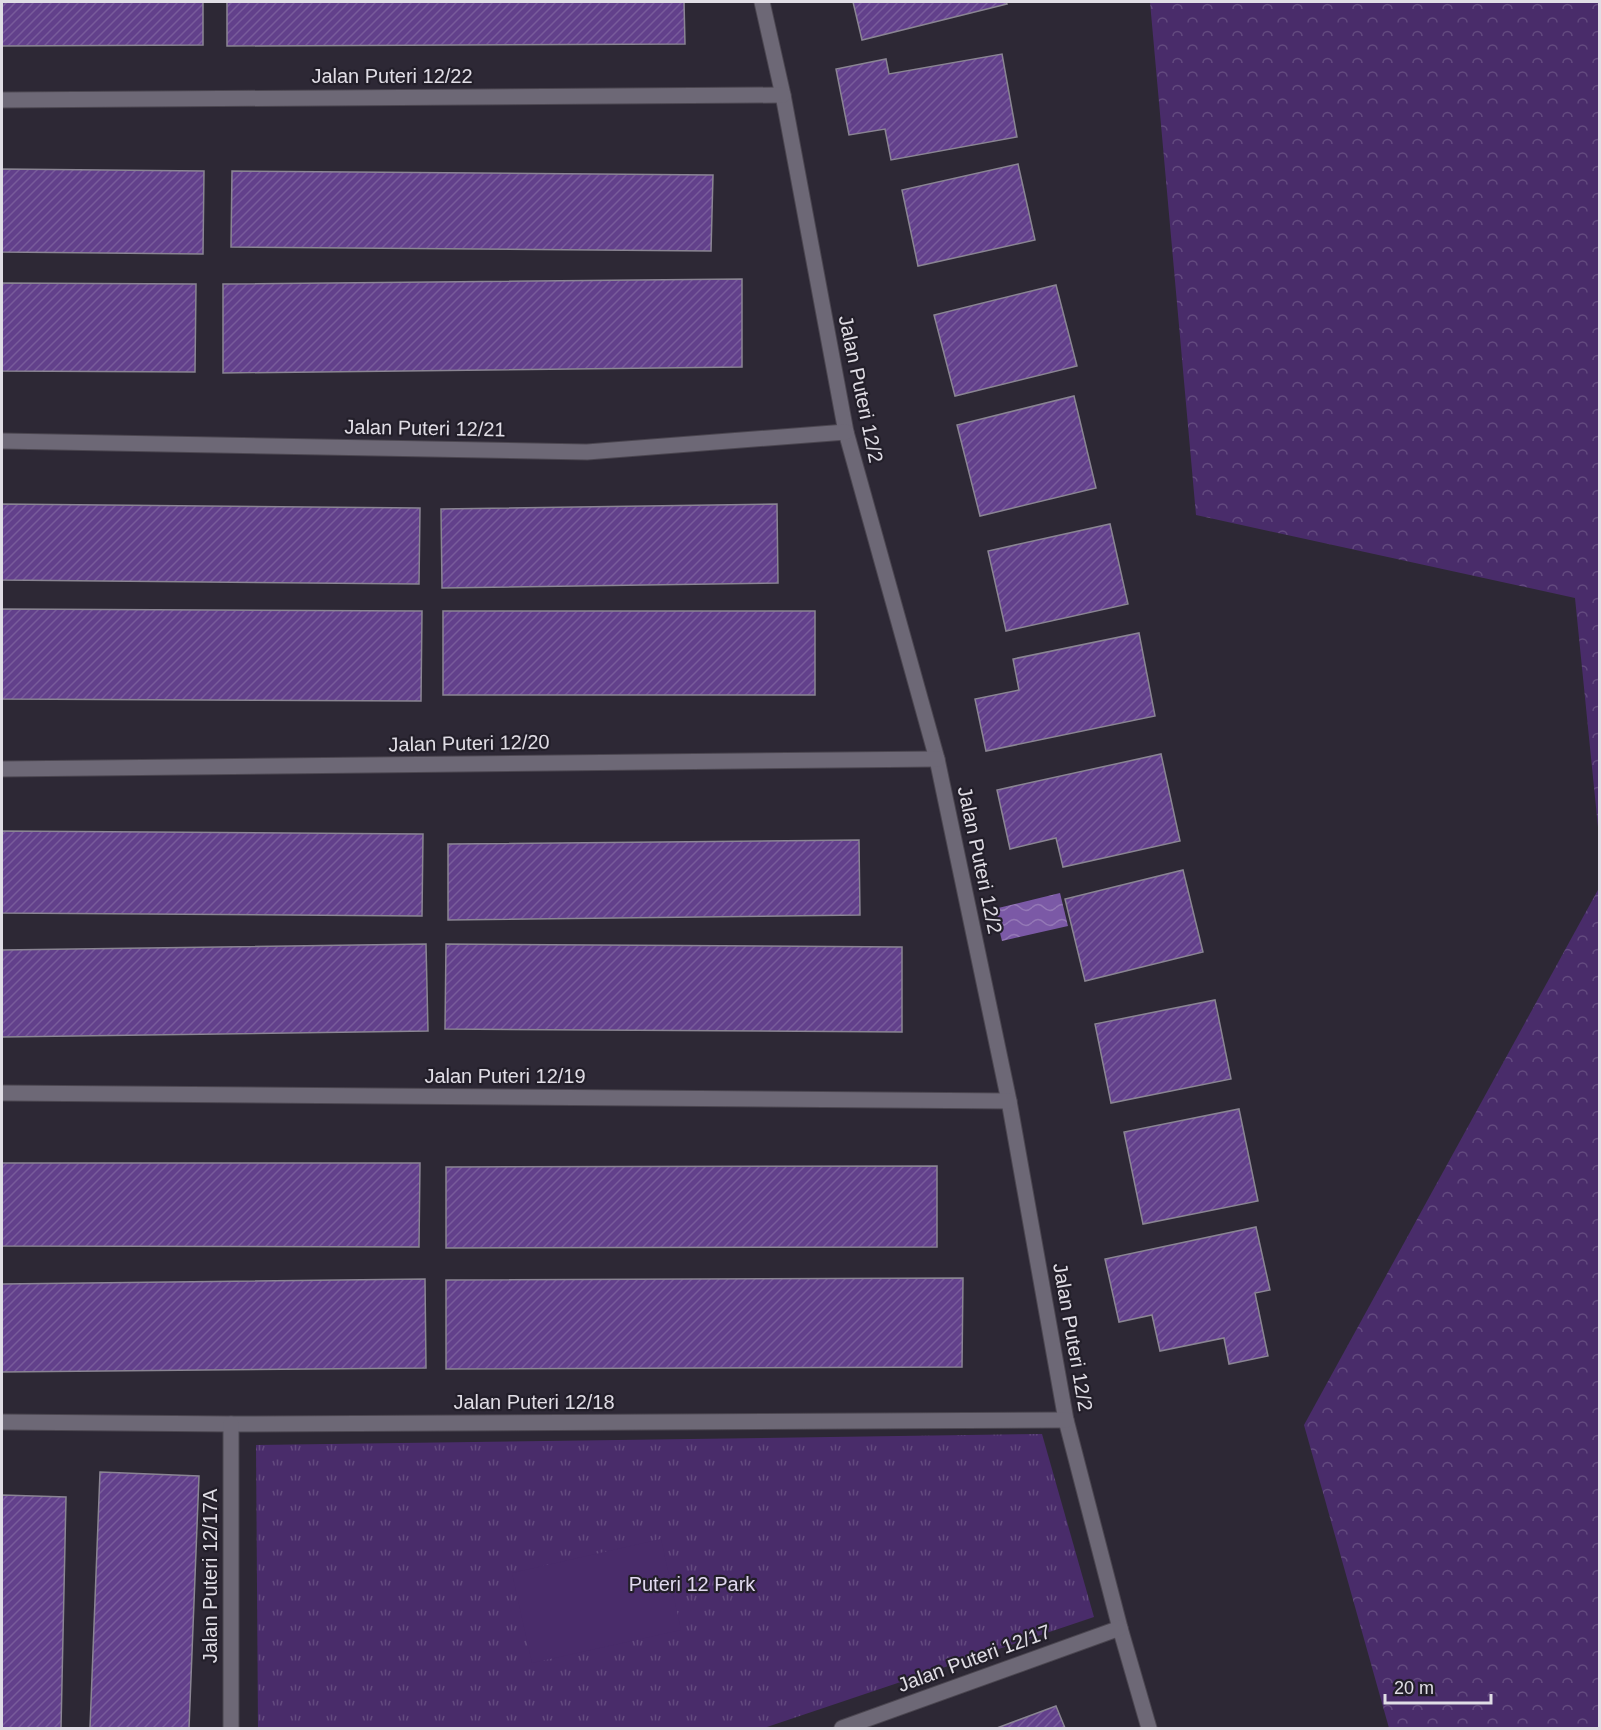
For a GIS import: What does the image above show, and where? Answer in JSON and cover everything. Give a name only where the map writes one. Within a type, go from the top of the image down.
[{"type":"street","name":"Jalan Puteri 12/2","points":[[762,2],[783,95],[846,432],[937,759],[1009,1101],[1066,1420],[1120,1628],[1149,1728]]},
{"type":"street","name":"Jalan Puteri 12/22","points":[[2,100],[783,95]]},
{"type":"street","name":"Jalan Puteri 12/21","points":[[2,441],[587,452],[846,432]]},
{"type":"street","name":"Jalan Puteri 12/20","points":[[2,769],[937,759]]},
{"type":"street","name":"Jalan Puteri 12/19","points":[[2,1093],[1009,1101]]},
{"type":"street","name":"Jalan Puteri 12/18","points":[[2,1422],[231,1424],[1066,1420]]},
{"type":"street","name":"Jalan Puteri 12/17A","points":[[231,1424],[231,1728]]},
{"type":"street","name":"Jalan Puteri 12/17","points":[[842,1728],[1120,1628]]},
{"type":"green space","points":[[1150,2],[1599,2],[1599,837],[1575,598],[1196,515]]},
{"type":"green space","points":[[1599,888],[1599,1728],[1389,1728],[1304,1425]]},
{"type":"green space","name":"Puteri 12 Park","points":[[1042,1434],[1094,1617],[764,1728],[258,1728],[256,1445]]},
{"type":"green space","points":[[661,1539],[681,1630],[532,1663],[512,1573]]},
{"type":"water","points":[[1060,893],[1068,926],[1002,941],[994,909]]},
{"type":"building","points":[[2,2],[203,2],[203,45],[2,46]]},
{"type":"building","points":[[227,2],[684,2],[685,44],[227,46]]},
{"type":"building","points":[[853,2],[1006,2],[1007,4],[862,40]]},
{"type":"building","points":[[1002,54],[1017,137],[891,160],[885,129],[849,135],[836,69],[886,59],[889,74]]},
{"type":"building","points":[[1018,164],[1035,240],[918,266],[902,190]]},
{"type":"building","points":[[2,169],[204,171],[203,254],[2,252]]},
{"type":"building","points":[[232,171],[713,175],[711,251],[231,247]]},
{"type":"building","points":[[742,279],[742,367],[223,373],[223,284]]},
{"type":"building","points":[[2,283],[196,284],[195,372],[2,371]]},
{"type":"building","points":[[1056,285],[1077,366],[955,396],[934,315]]},
{"type":"building","points":[[1074,396],[1096,488],[980,516],[957,425]]},
{"type":"building","points":[[2,504],[420,508],[419,584],[2,580]]},
{"type":"building","points":[[777,504],[778,583],[442,588],[441,509]]},
{"type":"building","points":[[1110,524],[1128,604],[1006,631],[988,551]]},
{"type":"building","points":[[2,609],[422,611],[421,701],[2,699]]},
{"type":"building","points":[[443,611],[815,611],[815,695],[443,695]]},
{"type":"building","points":[[1139,633],[1155,716],[986,751],[975,699],[1019,690],[1013,659]]},
{"type":"building","points":[[1161,754],[1180,841],[1063,867],[1056,838],[1010,849],[997,790]]},
{"type":"building","points":[[2,831],[423,834],[422,916],[2,913]]},
{"type":"building","points":[[859,840],[860,915],[448,920],[448,844]]},
{"type":"building","points":[[1183,870],[1203,952],[1085,981],[1065,899]]},
{"type":"building","points":[[426,944],[428,1031],[2,1037],[2,950]]},
{"type":"building","points":[[446,944],[902,947],[902,1032],[445,1029]]},
{"type":"building","points":[[1215,1000],[1231,1079],[1111,1103],[1095,1024]]},
{"type":"building","points":[[1239,1109],[1258,1201],[1143,1224],[1124,1132]]},
{"type":"building","points":[[2,1163],[420,1163],[419,1247],[2,1246]]},
{"type":"building","points":[[937,1166],[937,1247],[446,1248],[446,1167]]},
{"type":"building","points":[[1256,1227],[1270,1290],[1255,1293],[1268,1356],[1229,1364],[1224,1338],[1160,1351],[1152,1315],[1119,1322],[1105,1259]]},
{"type":"building","points":[[963,1278],[962,1367],[446,1369],[446,1280]]},
{"type":"building","points":[[425,1279],[426,1368],[2,1372],[2,1284]]},
{"type":"building","points":[[100,1472],[199,1476],[189,1728],[90,1728]]},
{"type":"building","points":[[2,1495],[66,1497],[61,1728],[2,1728]]},
{"type":"building","points":[[1056,1706],[1065,1728],[997,1728]]}]
